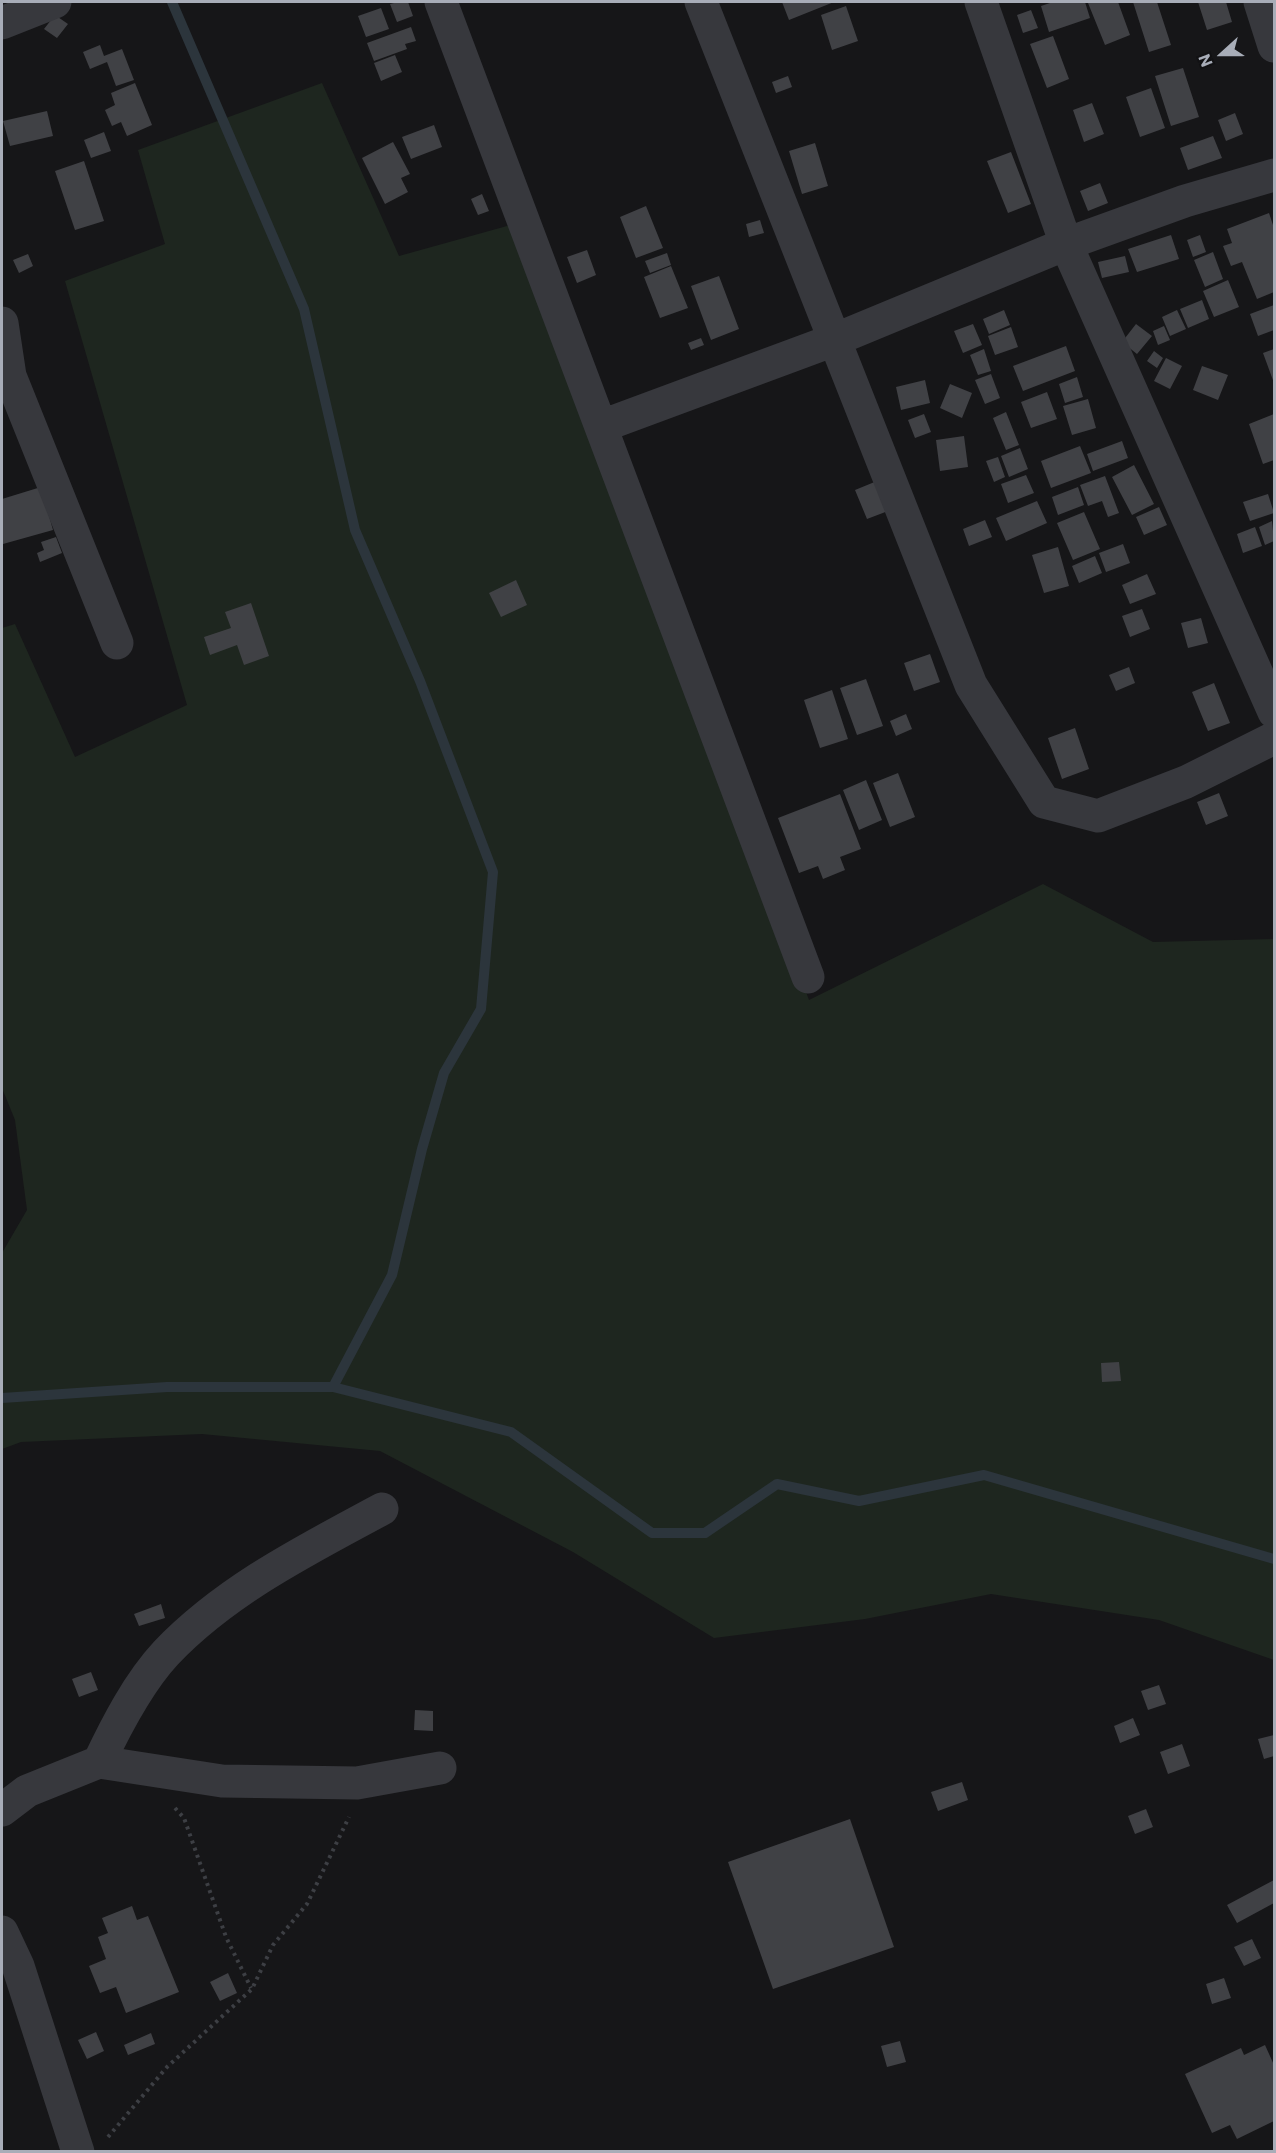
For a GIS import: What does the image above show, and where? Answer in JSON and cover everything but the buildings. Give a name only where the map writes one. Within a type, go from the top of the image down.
[{"type":"street","points":[[2,23],[55,2]]},
{"type":"street","points":[[441,2],[807,977]]},
{"type":"street","points":[[700,2],[971,685],[1044,802],[1098,816],[1186,782],[1275,738]]},
{"type":"street","points":[[981,2],[1066,244],[1275,712]]},
{"type":"street","points":[[1260,2],[1275,46]]},
{"type":"street","points":[[602,426],[834,340],[1066,244],[1185,201],[1275,175]]},
{"type":"street","points":[[2,323],[10,376],[49,468],[117,643]]},
{"type":"street","points":[[99,1762],[120,1719],[165,1654],[221,1606],[286,1560],[381,1509]]},
{"type":"street","points":[[2,1810],[27,1791],[99,1762],[222,1781],[361,1782],[440,1768]]},
{"type":"street","points":[[2,1932],[18,1966],[90,2147]]},
{"type":"path","points":[[90,2147],[167,2067],[252,1989],[273,1946],[307,1904],[346,1827],[361,1782]]},
{"type":"path","points":[[171,1803],[183,1818],[226,1936],[252,1989]]},
{"type":"shaded area","points":[[322,83],[399,256],[525,221],[592,411],[809,1000],[1043,884],[1153,942],[1274,939],[1274,1660],[1159,1620],[991,1594],[865,1619],[714,1638],[573,1552],[380,1451],[202,1434],[21,1442],[2,1449],[2,1253],[27,1210],[15,1120],[2,1088],[2,628],[15,624],[75,757],[187,705],[65,281],[165,244],[138,150]]},
{"type":"waterway","points":[[172,2],[304,309],[355,530],[420,681],[493,872],[481,1009],[444,1073],[422,1149],[392,1275],[333,1387]]},
{"type":"waterway","points":[[2,1398],[167,1387],[333,1387],[511,1432],[652,1533],[705,1533],[777,1484],[859,1501],[984,1475],[1274,1559]]}]
